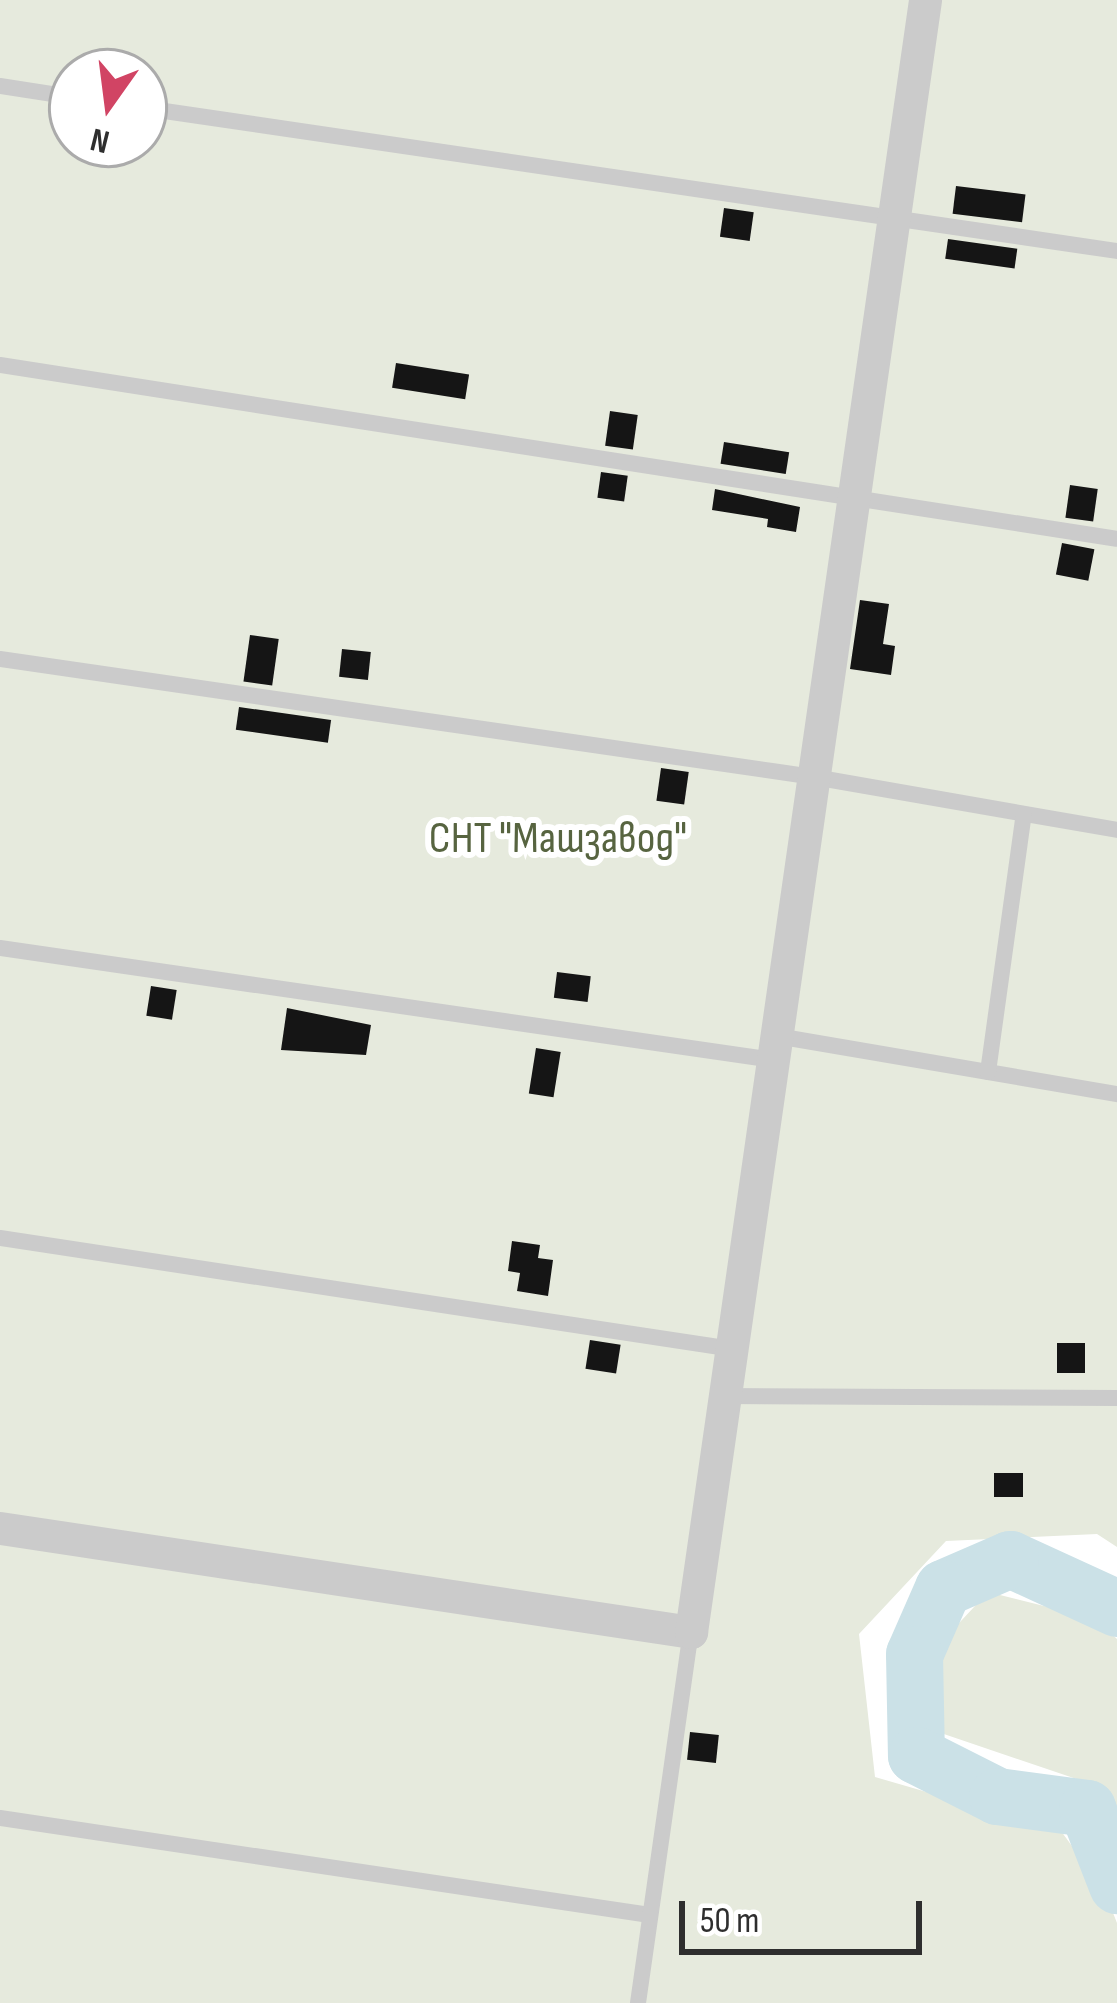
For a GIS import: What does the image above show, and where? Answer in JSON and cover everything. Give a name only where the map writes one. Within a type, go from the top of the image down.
[{"type":"street","points":[[0,1528],[691,1632],[925,0]]},
{"type":"lane","points":[[0,86],[48,93]]},
{"type":"lane","points":[[168,112],[1117,250]]},
{"type":"lane","points":[[0,365],[854,501],[1117,538]]},
{"type":"lane","points":[[0,658],[814,777],[1117,830]]},
{"type":"lane","points":[[988,1072],[1024,814]]},
{"type":"lane","points":[[0,948],[988,1072],[1117,1094]]},
{"type":"lane","points":[[0,1238],[732,1349]]},
{"type":"lane","points":[[725,1396],[1117,1398]]},
{"type":"lane","points":[[638,2003],[691,1632]]},
{"type":"lane","points":[[0,1819],[650,1915]]},
{"type":"green space","name":"СНТ \"Машзавод\"","points":[[0,0],[1117,0],[1117,1547],[1097,1534],[946,1541],[859,1634],[875,1777],[1061,1831],[1104,1890],[1117,1923],[1117,2003],[0,2003]]},
{"type":"green space","points":[[988,1592],[1096,1619],[1117,1639],[1117,1809],[1109,1790],[935,1731],[933,1651]]},
{"type":"building","points":[[956,186],[1025,195],[1022,222],[953,214]]},
{"type":"building","points":[[724,208],[754,212],[750,241],[720,237]]},
{"type":"building","points":[[948,239],[1017,249],[1015,269],[945,259]]},
{"type":"building","points":[[396,363],[469,375],[465,399],[392,388]]},
{"type":"building","points":[[610,411],[638,415],[633,450],[605,446]]},
{"type":"building","points":[[724,442],[789,452],[786,474],[721,464]]},
{"type":"building","points":[[601,472],[628,476],[624,502],[597,498]]},
{"type":"building","points":[[1070,485],[1098,489],[1093,522],[1065,518]]},
{"type":"building","points":[[715,489],[800,507],[796,532],[767,527],[768,519],[712,510]]},
{"type":"building","points":[[1062,543],[1094,549],[1088,581],[1056,574]]},
{"type":"building","points":[[860,600],[889,604],[883,644],[895,646],[891,675],[850,669]]},
{"type":"building","points":[[250,635],[279,639],[272,686],[243,682]]},
{"type":"building","points":[[342,649],[371,652],[368,680],[339,677]]},
{"type":"building","points":[[239,707],[331,720],[328,743],[236,730]]},
{"type":"building","points":[[661,768],[689,772],[684,805],[656,801]]},
{"type":"building","points":[[557,972],[591,976],[588,1002],[554,998]]},
{"type":"building","points":[[151,986],[177,990],[172,1020],[146,1016]]},
{"type":"building","points":[[287,1008],[371,1025],[366,1055],[281,1050]]},
{"type":"building","points":[[536,1048],[561,1052],[553,1097],[529,1093]]},
{"type":"building","points":[[512,1241],[540,1245],[538,1258],[553,1260],[548,1296],[517,1291],[520,1273],[508,1271]]},
{"type":"building","points":[[590,1340],[621,1345],[616,1373],[585,1369]]},
{"type":"building","points":[[1057,1343],[1085,1343],[1085,1373],[1057,1373]]},
{"type":"building","points":[[994,1473],[1023,1473],[1023,1497],[994,1497]]},
{"type":"building","points":[[690,1732],[719,1735],[716,1763],[687,1760]]},
{"type":"waterway","points":[[1117,1608],[1010,1559],[943,1588],[914,1654],[916,1755],[997,1796],[1087,1808],[1117,1885]]}]
